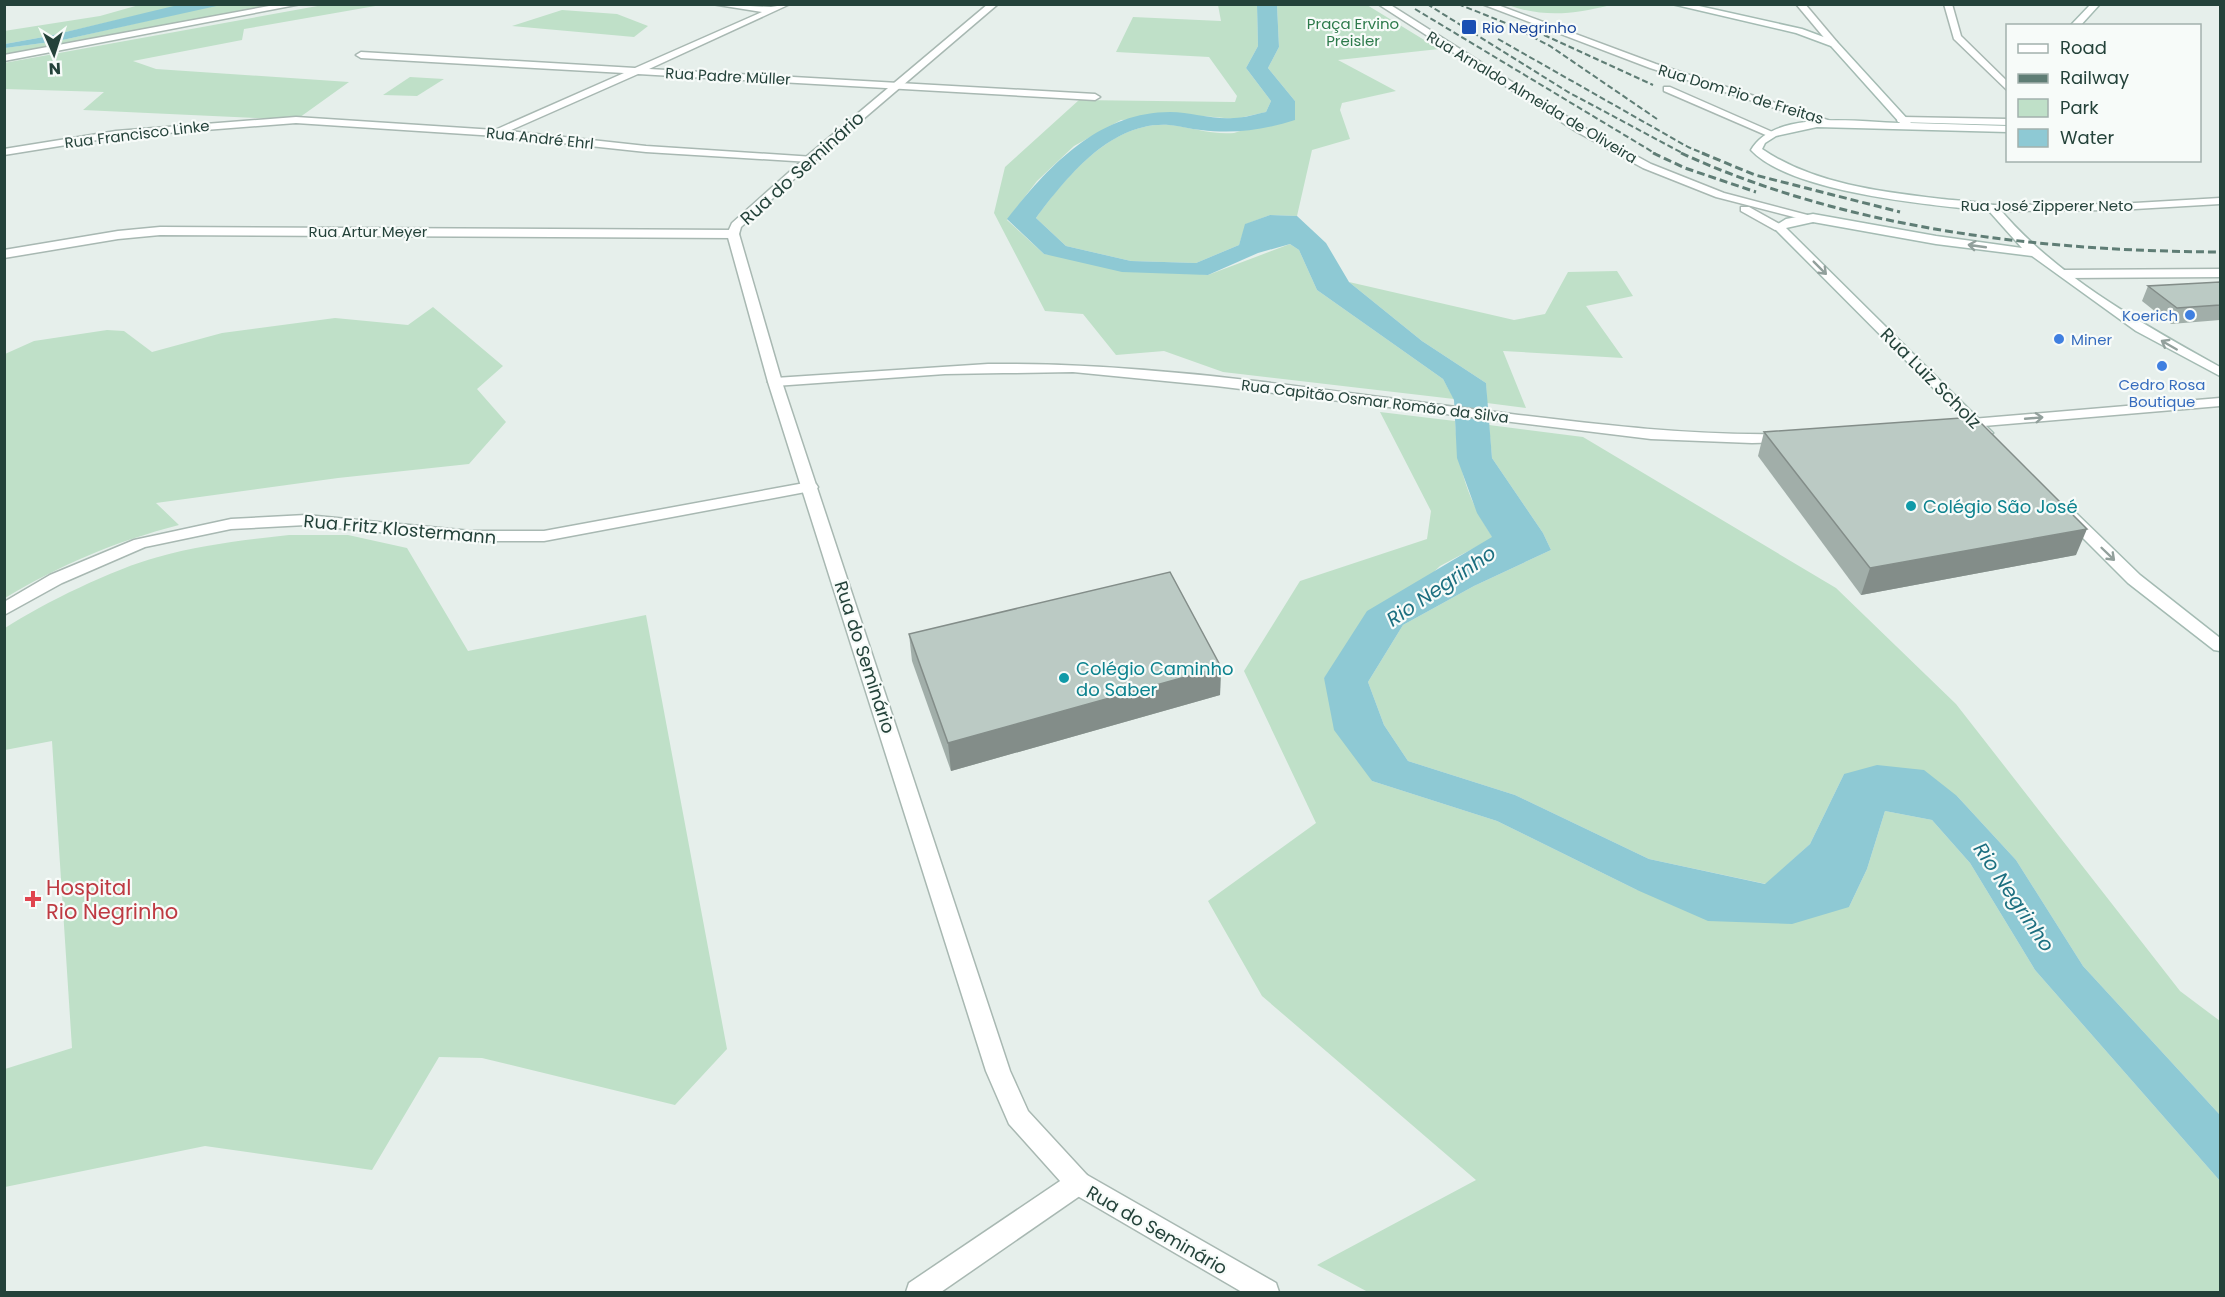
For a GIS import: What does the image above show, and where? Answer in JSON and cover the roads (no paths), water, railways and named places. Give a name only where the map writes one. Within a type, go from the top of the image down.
[{"type":"street","points":[[4,58],[297,4]]},
{"type":"street","points":[[716,4],[774,10]]},
{"type":"street","points":[[496,133],[786,4]]},
{"type":"street","name":"Rua do Seminário","points":[[994,4],[810,159],[736,226],[733,234],[775,382],[998,1071],[1018,1118],[1078,1184],[1266,1293]]},
{"type":"street","name":"Rua Arnaldo Almeida de Oliveira","points":[[1382,4],[1603,143],[1673,178],[1720,195],[1813,218],[1935,240],[2035,253]]},
{"type":"street","name":"Rua Dom Pio de Freitas","points":[[1486,4],[1653,66],[1835,123],[1905,123],[2006,129]]},
{"type":"street","points":[[1676,4],[1799,32],[1834,44]]},
{"type":"street","points":[[1800,4],[1905,123],[2006,122]]},
{"type":"street","points":[[1948,4],[1957,37],[2006,87]]},
{"type":"street","points":[[2076,24],[2096,4]]},
{"type":"street","name":"Rua Padre Müller","points":[[361,55],[1095,97]]},
{"type":"street","points":[[1667,89],[1772,134],[1802,126],[1835,123]]},
{"type":"street","name":"Rua André Ehrl","points":[[269,120],[496,133],[646,149],[810,159]]},
{"type":"street","name":"Rua Francisco Linke","points":[[4,152],[116,134],[269,120]]},
{"type":"street","name":"Rua José Zipperer Neto","points":[[1772,134],[1761,141],[1755,150],[1766,160],[1789,170],[1922,201],[1993,208],[2118,207],[2220,201]]},
{"type":"street","name":"Rua Arnaldo Almeida de Oliveira","points":[[1720,195],[1779,227]]},
{"type":"street","points":[[1993,208],[2016,236],[2064,274],[2150,334],[2220,372]]},
{"type":"street","points":[[1779,227],[1790,221],[1813,218]]},
{"type":"street","name":"Rua Luiz Scholz","points":[[1779,227],[1998,444]]},
{"type":"street","name":"Rua Artur Meyer","points":[[4,254],[118,235],[160,231],[733,234]]},
{"type":"street","points":[[2064,274],[2220,273]]},
{"type":"street","name":"Rua Capitão Osmar Romão da Silva","points":[[775,382],[960,367],[1039,366],[1147,374],[1529,420],[1704,438],[1797,437]]},
{"type":"street","points":[[1942,426],[2220,402]]},
{"type":"street","name":"Rua Fritz Klostermann","points":[[4,610],[56,579],[129,547],[189,531],[231,524],[306,520],[471,536],[544,536],[810,486]]},
{"type":"street","points":[[2060,507],[2134,579],[2220,646]]},
{"type":"street","points":[[919,1293],[1078,1184]]},
{"type":"water","points":[[182,4],[221,5],[58,41],[5,48],[5,44],[49,36]]},
{"type":"water","points":[[1257,5],[1277,5],[1279,47],[1268,68],[1295,101],[1295,120],[1260,129],[1237,131],[1197,130],[1169,125],[1148,126],[1128,132],[1092,155],[1076,170],[1036,218],[1066,246],[1131,261],[1196,263],[1239,245],[1245,224],[1270,215],[1297,216],[1326,243],[1349,282],[1422,341],[1486,383],[1492,458],[1543,533],[1551,550],[1474,586],[1403,625],[1368,682],[1384,725],[1408,761],[1515,795],[1649,859],[1765,884],[1810,844],[1844,774],[1877,765],[1924,770],[1957,796],[2016,860],[2083,966],[2220,1115],[2220,1181],[2035,970],[1970,863],[1932,820],[1885,811],[1867,869],[1849,907],[1792,924],[1708,921],[1637,890],[1497,821],[1372,781],[1334,730],[1324,678],[1367,611],[1492,537],[1477,513],[1457,458],[1454,400],[1443,379],[1317,290],[1299,250],[1290,244],[1258,253],[1208,275],[1122,272],[1044,254],[1007,219],[1058,162],[1098,132],[1120,121],[1144,114],[1170,112],[1226,118],[1266,112],[1271,101],[1246,68],[1258,46]]},
{"type":"railway","points":[[1427,4],[1568,92],[1684,154]]},
{"type":"railway","points":[[1458,4],[1508,24],[1550,46],[1657,119]]},
{"type":"railway","points":[[1415,9],[1656,154]]},
{"type":"railway","points":[[1544,35],[1653,85]]},
{"type":"railway","points":[[1498,39],[1688,147],[1705,154]]},
{"type":"railway","points":[[1653,153],[1685,168],[1756,192]]},
{"type":"railway","points":[[1681,153],[1744,179],[1810,200],[1945,231],[2082,247],[2220,252]]},
{"type":"railway","points":[[1702,153],[1755,175],[1900,212]]},
{"type":"place","name":"Rio Negrinho","points":[[1469,27]]},
{"type":"place","name":"Koerich","points":[[2190,315]]},
{"type":"place","name":"Miner","points":[[2059,339]]},
{"type":"place","name":"Cedro Rosa Boutique","points":[[2162,366]]},
{"type":"place","name":"Colégio São José","points":[[1911,506]]},
{"type":"place","name":"Colégio Caminho do Saber","points":[[1064,678]]},
{"type":"place","name":"Hospital Rio Negrinho","points":[[33,899]]},
{"type":"park label","name":"Praça Ervino Preisler","points":[[1353,32]]}]
